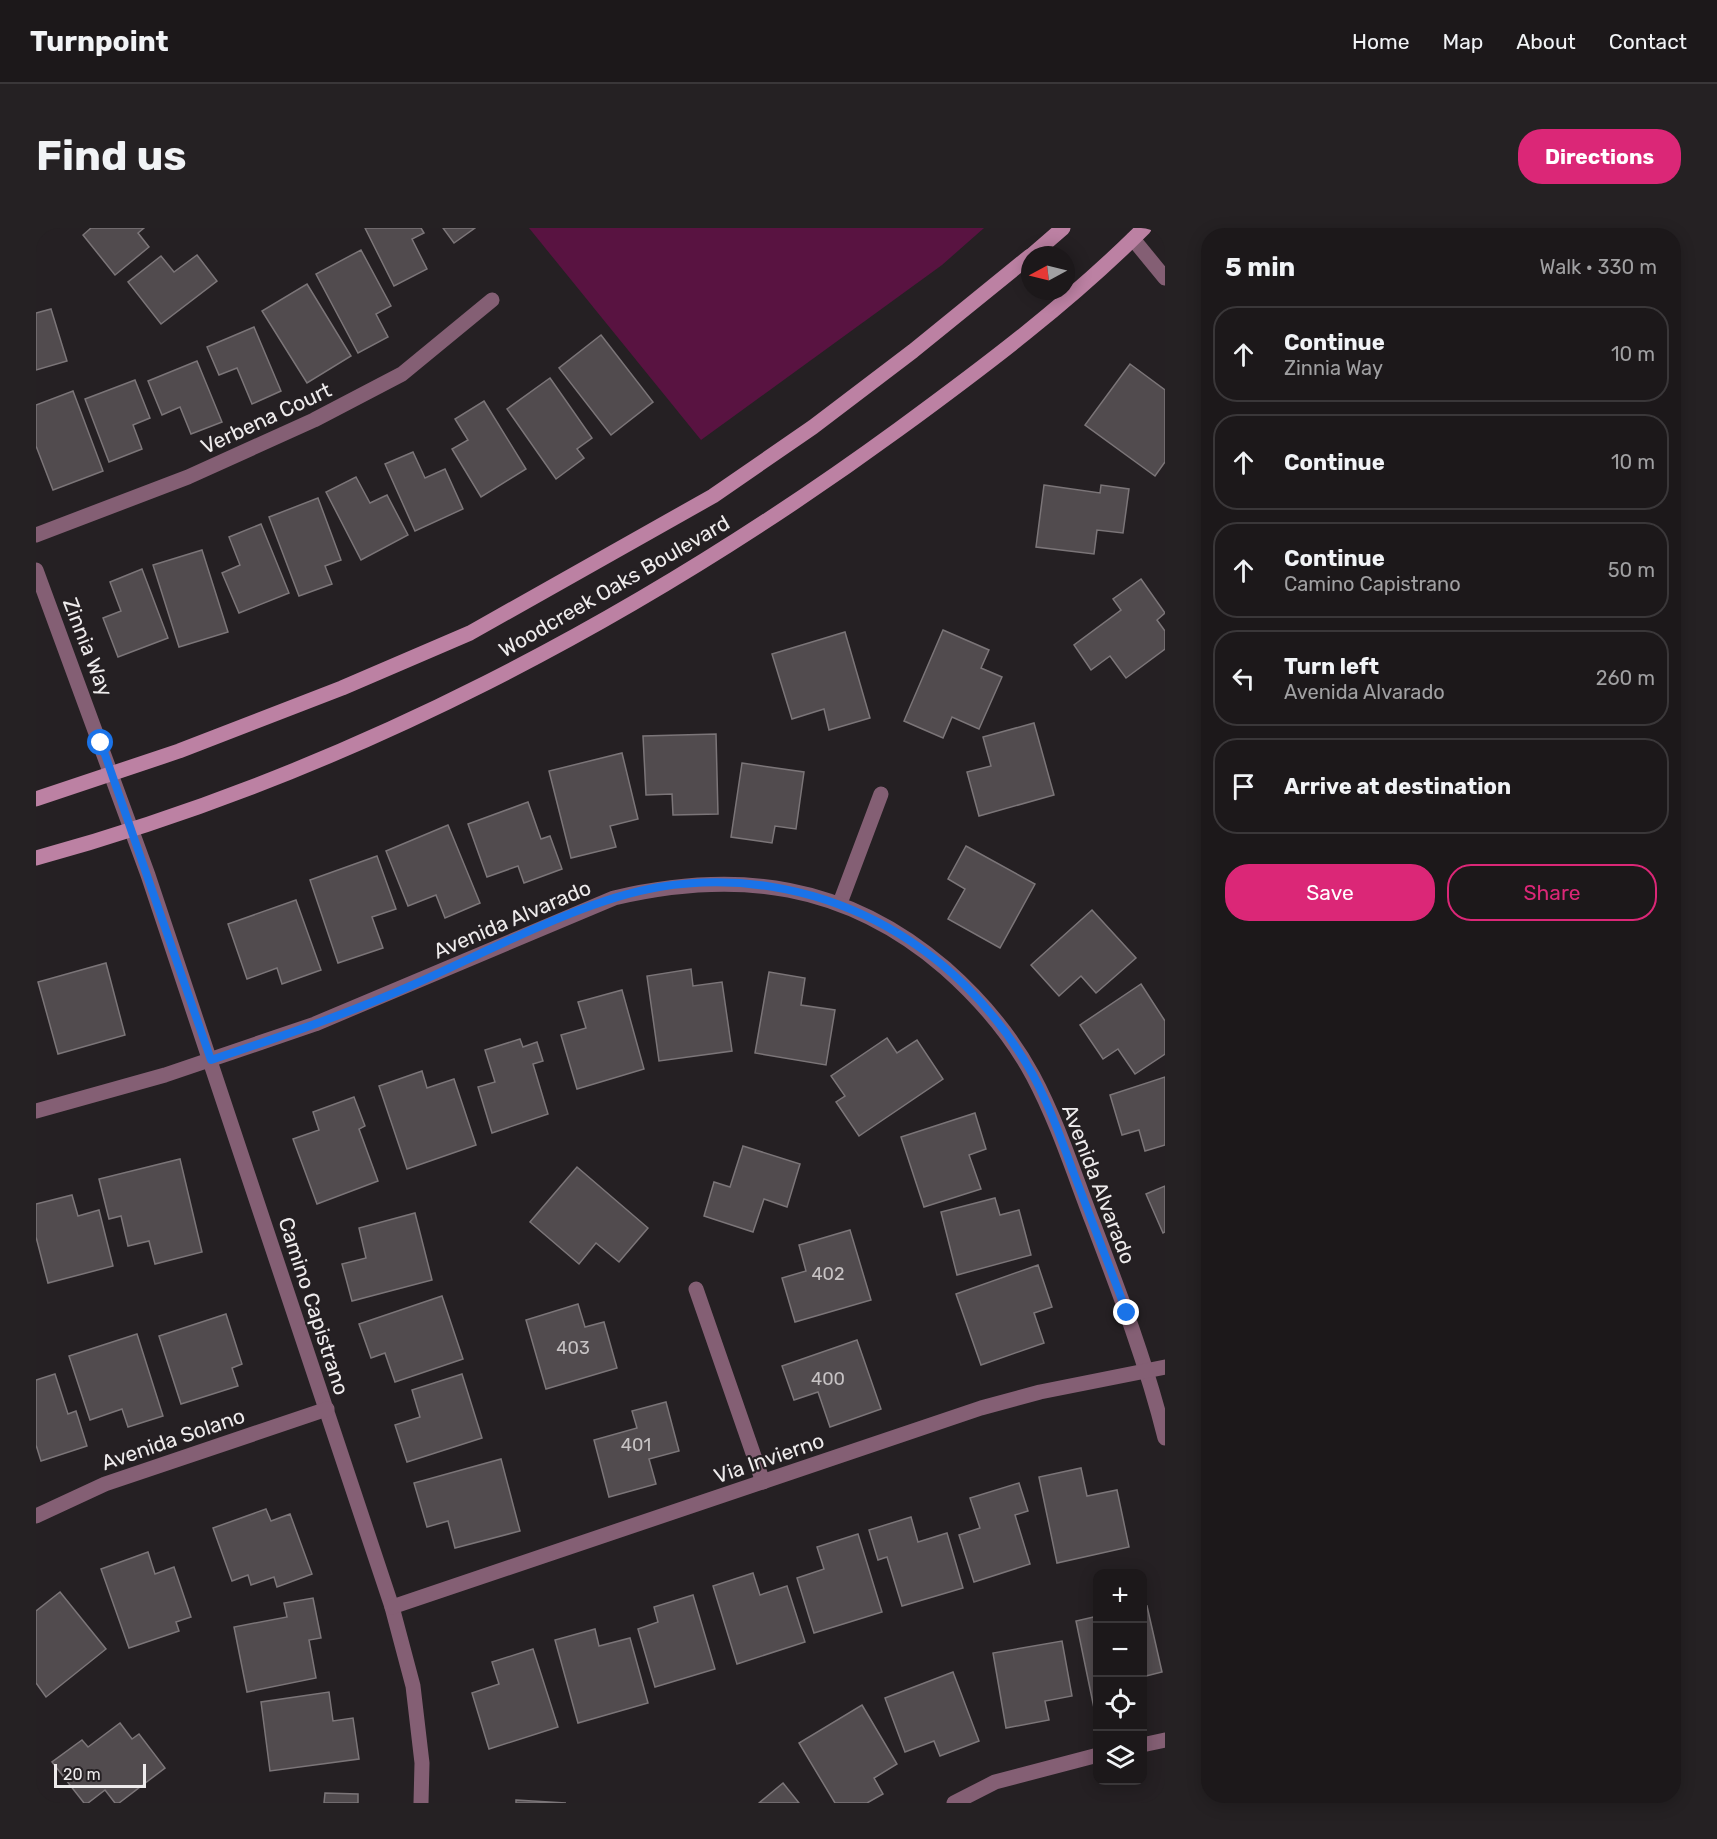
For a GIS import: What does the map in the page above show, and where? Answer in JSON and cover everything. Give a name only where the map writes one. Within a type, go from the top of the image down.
[{"type":"main road","name":"Woodcreek Oaks Boulevard","points":[[1042,246],[1063,228]]},
{"type":"main road","name":"Woodcreek Oaks Boulevard","points":[[36,858],[208,803],[344,749],[492,680],[616,612],[748,534],[867,452],[979,370],[1061,306],[1133,232]]},
{"type":"main road","name":"Woodcreek Oaks Boulevard","points":[[36,799],[342,688],[470,633],[713,496],[840,406],[1021,264]]},
{"type":"street","points":[[1133,232],[1165,278]]},
{"type":"street","name":"Verbena Court","points":[[36,535],[188,477],[314,420],[402,374],[492,300]]},
{"type":"street","name":"Zinnia Way","points":[[36,570],[132,829]]},
{"type":"street","points":[[840,903],[881,794]]},
{"type":"street","name":"Camino Capistrano","points":[[132,829],[392,1607],[413,1686],[422,1763],[421,1803]]},
{"type":"street","name":"Avenida Alvarado","points":[[36,1111],[114,1091],[315,1024],[614,898],[660,887],[748,884],[797,891],[840,903],[883,923],[924,950],[968,989],[1005,1032],[1033,1075],[1055,1123],[1127,1313],[1165,1438]]},
{"type":"street","points":[[696,1289],[763,1482]]},
{"type":"street","name":"Via Invierno","points":[[392,1607],[981,1408],[1040,1392],[1165,1367]]},
{"type":"street","name":"Avenida Solano","points":[[36,1516],[105,1484],[327,1409]]},
{"type":"street","points":[[1147,1744],[1165,1740]]},
{"type":"street","points":[[954,1803],[995,1782],[1093,1756]]},
{"type":"shaded area","points":[[529,228],[984,228],[942,265],[701,440]]},
{"type":"building","points":[[91,228],[144,228],[138,233],[149,247],[115,275],[83,235]]},
{"type":"building","points":[[365,228],[421,228],[424,233],[412,239],[427,269],[394,286]]},
{"type":"building","points":[[443,228],[475,228],[454,243]]},
{"type":"building","points":[[361,250],[391,306],[376,314],[388,337],[358,353],[316,274]]},
{"type":"building","points":[[197,255],[217,281],[161,324],[128,282],[161,256],[174,272]]},
{"type":"building","points":[[307,284],[351,356],[307,383],[262,311]]},
{"type":"building","points":[[51,309],[67,361],[36,370],[36,313]]},
{"type":"building","points":[[254,327],[281,391],[252,404],[237,368],[219,375],[207,347]]},
{"type":"building","points":[[601,335],[653,402],[611,435],[559,368]]},
{"type":"building","points":[[197,361],[222,422],[191,434],[180,407],[162,415],[148,381]]},
{"type":"building","points":[[1130,364],[1165,390],[1165,462],[1155,476],[1085,425]]},
{"type":"building","points":[[550,378],[592,438],[577,449],[584,458],[556,479],[507,409]]},
{"type":"building","points":[[135,380],[150,418],[133,425],[142,449],[109,462],[85,399]]},
{"type":"building","points":[[73,391],[103,471],[53,490],[36,446],[36,405]]},
{"type":"building","points":[[484,401],[526,469],[481,497],[452,449],[468,440],[455,419]]},
{"type":"building","points":[[413,452],[425,478],[445,469],[463,509],[415,531],[385,464]]},
{"type":"building","points":[[356,477],[370,503],[387,495],[408,535],[361,560],[326,492]]},
{"type":"building","points":[[1044,485],[1100,493],[1101,485],[1129,489],[1123,533],[1097,530],[1094,554],[1036,547]]},
{"type":"building","points":[[318,498],[341,560],[325,566],[332,584],[299,596],[269,517]]},
{"type":"building","points":[[261,524],[289,593],[239,613],[222,573],[240,565],[229,537]]},
{"type":"building","points":[[202,550],[228,632],[179,647],[153,565]]},
{"type":"building","points":[[142,569],[168,638],[118,657],[103,618],[121,611],[110,582]]},
{"type":"building","points":[[1141,579],[1165,613],[1157,620],[1165,631],[1165,649],[1126,678],[1110,656],[1091,670],[1074,645],[1121,610],[1113,599]]},
{"type":"building","points":[[943,630],[989,650],[981,668],[1002,677],[979,729],[952,717],[943,738],[904,721]]},
{"type":"building","points":[[845,632],[870,718],[829,730],[824,709],[792,719],[772,654]]},
{"type":"building","points":[[1034,723],[1054,795],[979,816],[967,772],[991,766],[983,737]]},
{"type":"building","points":[[716,734],[718,814],[673,815],[672,794],[646,795],[643,736]]},
{"type":"building","points":[[622,753],[638,819],[610,826],[616,847],[571,858],[549,771]]},
{"type":"building","points":[[742,763],[804,772],[796,829],[775,826],[772,843],[731,837]]},
{"type":"building","points":[[528,802],[541,839],[550,836],[562,869],[524,883],[518,866],[487,877],[468,824]]},
{"type":"building","points":[[448,825],[480,903],[445,918],[436,895],[408,906],[386,851]]},
{"type":"building","points":[[966,846],[1035,884],[1000,948],[948,919],[965,889],[948,879]]},
{"type":"building","points":[[377,856],[396,909],[372,917],[383,948],[338,963],[310,880]]},
{"type":"building","points":[[296,900],[321,970],[282,984],[277,968],[247,979],[228,924]]},
{"type":"building","points":[[1092,910],[1136,958],[1096,993],[1081,976],[1059,996],[1031,965]]},
{"type":"building","points":[[106,963],[125,1035],[58,1054],[38,982]]},
{"type":"building","points":[[691,969],[693,986],[722,982],[732,1051],[659,1061],[647,976]]},
{"type":"building","points":[[769,972],[805,978],[801,1005],[835,1010],[826,1065],[755,1053]]},
{"type":"building","points":[[1141,984],[1165,1021],[1165,1054],[1135,1074],[1118,1049],[1103,1059],[1080,1025]]},
{"type":"building","points":[[622,990],[644,1069],[577,1089],[561,1035],[586,1028],[578,1002]]},
{"type":"building","points":[[887,1038],[897,1053],[917,1040],[943,1079],[859,1136],[836,1102],[845,1096],[831,1076]]},
{"type":"building","points":[[520,1039],[523,1047],[537,1042],[543,1061],[533,1064],[548,1114],[492,1133],[478,1087],[495,1082],[485,1050]]},
{"type":"building","points":[[422,1071],[427,1088],[454,1079],[476,1145],[407,1169],[379,1086]]},
{"type":"building","points":[[1165,1077],[1165,1145],[1145,1151],[1139,1130],[1122,1135],[1110,1095]]},
{"type":"building","points":[[354,1097],[365,1126],[359,1129],[378,1181],[317,1204],[293,1139],[319,1130],[313,1112]]},
{"type":"building","points":[[975,1113],[986,1149],[969,1155],[981,1189],[924,1207],[901,1137]]},
{"type":"building","points":[[743,1146],[800,1164],[787,1207],[764,1199],[753,1232],[704,1216],[714,1182],[730,1187]]},
{"type":"building","points":[[180,1159],[202,1252],[155,1264],[149,1241],[128,1246],[121,1216],[109,1219],[99,1179]]},
{"type":"building","points":[[577,1167],[648,1228],[619,1262],[596,1243],[579,1264],[530,1222]]},
{"type":"building","points":[[1165,1186],[1165,1232],[1163,1233],[1146,1194]]},
{"type":"building","points":[[72,1195],[78,1216],[99,1210],[113,1266],[48,1283],[36,1237],[36,1204]]},
{"type":"building","points":[[995,1198],[1000,1215],[1019,1210],[1031,1255],[957,1275],[941,1212]]},
{"type":"building","points":[[415,1213],[432,1280],[352,1301],[342,1264],[366,1258],[359,1228]]},
{"type":"building","points":[[850,1230],[871,1300],[795,1322],[782,1278],[806,1271],[799,1245]]},
{"type":"building","points":[[1038,1265],[1052,1307],[1034,1313],[1044,1343],[981,1365],[956,1294]]},
{"type":"building","points":[[442,1296],[463,1359],[395,1382],[385,1353],[371,1358],[359,1324]]},
{"type":"building","points":[[578,1304],[585,1327],[604,1322],[617,1368],[546,1389],[526,1320]]},
{"type":"building","points":[[226,1314],[242,1364],[232,1368],[238,1386],[181,1404],[159,1336]]},
{"type":"building","points":[[137,1334],[163,1416],[128,1427],[122,1409],[90,1420],[69,1356]]},
{"type":"building","points":[[857,1340],[881,1409],[830,1427],[818,1392],[794,1400],[782,1366]]},
{"type":"building","points":[[55,1374],[68,1414],[76,1411],[87,1446],[41,1461],[36,1445],[36,1380]]},
{"type":"building","points":[[462,1374],[482,1438],[407,1462],[395,1425],[420,1417],[412,1390]]},
{"type":"building","points":[[666,1402],[679,1451],[649,1459],[656,1484],[609,1497],[594,1440],[637,1428],[632,1411]]},
{"type":"building","points":[[501,1459],[520,1531],[455,1548],[448,1521],[427,1527],[414,1483]]},
{"type":"building","points":[[1081,1468],[1087,1496],[1117,1490],[1129,1547],[1057,1563],[1039,1477]]},
{"type":"building","points":[[1019,1483],[1028,1511],[1015,1515],[1030,1564],[974,1582],[959,1535],[980,1528],[970,1498]]},
{"type":"building","points":[[266,1509],[271,1521],[290,1514],[312,1574],[277,1587],[274,1577],[251,1585],[248,1575],[232,1581],[213,1528]]},
{"type":"building","points":[[911,1517],[918,1542],[947,1533],[963,1588],[902,1606],[887,1557],[878,1560],[869,1530]]},
{"type":"building","points":[[858,1534],[882,1612],[814,1633],[797,1578],[824,1569],[817,1547]]},
{"type":"building","points":[[148,1552],[155,1574],[174,1567],[191,1617],[176,1622],[179,1631],[129,1648],[101,1569]]},
{"type":"building","points":[[753,1573],[760,1595],[787,1586],[805,1642],[737,1664],[713,1586]]},
{"type":"building","points":[[60,1592],[106,1649],[46,1697],[36,1683],[36,1611]]},
{"type":"building","points":[[693,1595],[715,1669],[655,1687],[638,1629],[658,1622],[654,1607]]},
{"type":"building","points":[[313,1598],[321,1638],[309,1640],[316,1678],[247,1692],[234,1627],[287,1617],[284,1603]]},
{"type":"building","points":[[1147,1606],[1162,1672],[1147,1676]]},
{"type":"building","points":[[1093,1617],[1093,1703],[1076,1621]]},
{"type":"building","points":[[595,1629],[599,1646],[630,1638],[648,1703],[578,1723],[555,1640]]},
{"type":"building","points":[[1062,1641],[1072,1696],[1045,1701],[1049,1720],[1006,1728],[993,1653]]},
{"type":"building","points":[[533,1649],[558,1727],[489,1749],[472,1693],[499,1684],[492,1662]]},
{"type":"building","points":[[953,1672],[979,1741],[940,1756],[934,1741],[905,1752],[885,1698]]},
{"type":"building","points":[[329,1692],[333,1721],[353,1718],[359,1759],[270,1771],[261,1702]]},
{"type":"building","points":[[862,1705],[897,1764],[874,1778],[883,1794],[867,1803],[835,1803],[799,1743]]},
{"type":"building","points":[[120,1723],[132,1739],[139,1734],[165,1768],[119,1803],[115,1803],[105,1790],[88,1803],[84,1803],[52,1762],[82,1740],[88,1747]]},
{"type":"building","points":[[783,1783],[799,1803],[759,1803]]},
{"type":"building","points":[[325,1793],[358,1794],[358,1803],[324,1803]]},
{"type":"building","points":[[516,1800],[566,1803],[516,1803]]},
{"type":"route","points":[[101,743],[211,1060],[315,1024],[614,898],[660,887],[700,884],[748,884],[797,891],[840,903],[883,923],[924,950],[968,989],[1005,1032],[1033,1075],[1055,1123],[1127,1313]]}]
